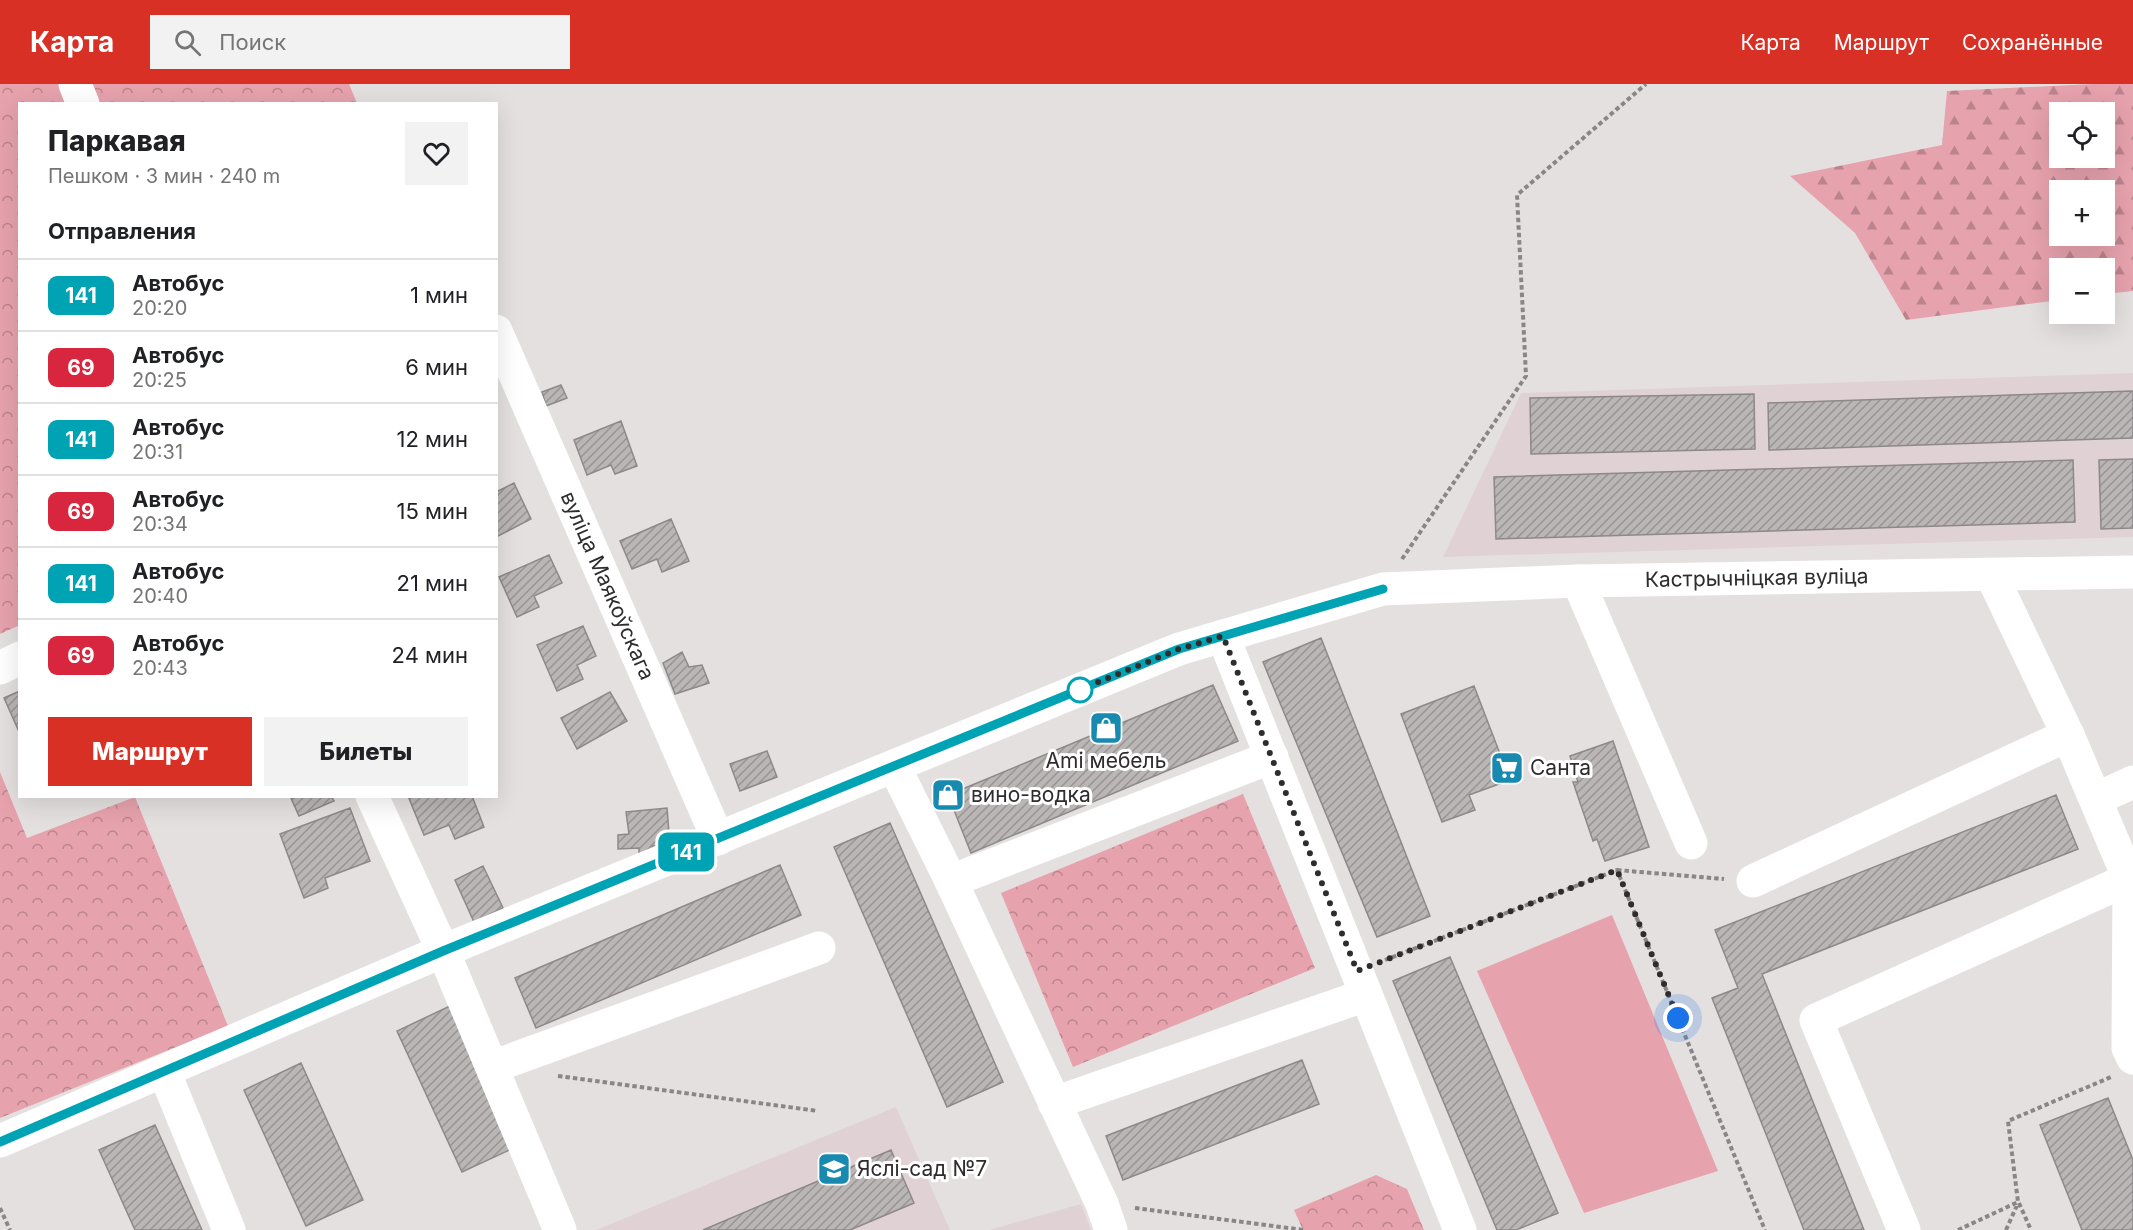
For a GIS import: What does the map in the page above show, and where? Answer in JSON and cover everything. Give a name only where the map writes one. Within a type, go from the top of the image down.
[{"type":"street","points":[[75,84],[82,102]]},
{"type":"street","name":"вуліца Маякоўскага","points":[[498,336],[718,839]]},
{"type":"street","name":"Кастрычніцкая вуліца","points":[[0,1142],[443,951],[1179,649],[1383,589],[1578,581],[2133,572]]},
{"type":"street","points":[[1992,576],[2068,735],[2129,879],[2126,1066]]},
{"type":"street","points":[[1578,581],[1691,843]]},
{"type":"street","points":[[1223,636],[1460,1230]]},
{"type":"street","points":[[0,668],[18,659]]},
{"type":"street","points":[[1753,881],[2068,735]]},
{"type":"street","points":[[951,881],[1272,757]]},
{"type":"street","points":[[894,766],[951,881],[1107,1217]]},
{"type":"street","points":[[2096,800],[2133,782]]},
{"type":"street","points":[[373,798],[443,951],[560,1230]]},
{"type":"street","points":[[1904,1230],[1816,1020],[2129,879]]},
{"type":"street","points":[[492,1067],[819,948]]},
{"type":"street","points":[[1054,1103],[1361,983]]},
{"type":"street","points":[[164,1071],[229,1230]]},
{"type":"path","points":[[1383,589],[1526,376],[1517,195],[1646,84]]},
{"type":"path","points":[[1617,870],[1765,1230]]},
{"type":"path","points":[[1361,983],[1617,870],[1753,881]]},
{"type":"path","points":[[2031,1230],[2018,1202],[2008,1121],[2126,1066]]},
{"type":"path","points":[[550,1075],[818,1111]]},
{"type":"path","points":[[1958,1230],[2018,1202]]},
{"type":"path","points":[[2006,1230],[2018,1202]]},
{"type":"path","points":[[0,1208],[10,1230]]},
{"type":"path","points":[[1107,1217],[1304,1230]]},
{"type":"shaded area","points":[[2133,373],[2133,537],[1443,557],[1521,393]]},
{"type":"shaded area","name":"Яслі-сад №7","points":[[896,1107],[950,1230],[596,1230]]},
{"type":"shaded area","points":[[1081,1204],[1091,1230],[989,1230]]},
{"type":"green space","points":[[0,84],[349,84],[357,102],[18,102],[18,626],[0,634]]},
{"type":"green space","points":[[2133,84],[2133,291],[2115,293],[2115,258],[2049,258],[2049,301],[1906,320],[1855,233],[1790,176],[1942,145],[1947,91]]},
{"type":"green space","points":[[0,772],[27,838],[135,798],[228,1026],[0,1118]]},
{"type":"green space","points":[[1243,794],[1315,968],[1073,1067],[1001,893]]},
{"type":"green space","points":[[1612,915],[1718,1171],[1584,1213],[1477,971]]},
{"type":"green space","points":[[1376,1175],[1407,1189],[1424,1230],[1303,1230],[1294,1210]]},
{"type":"building","points":[[561,385],[567,398],[546,406],[542,392]]},
{"type":"building","points":[[2133,391],[2133,438],[1769,450],[1768,403]]},
{"type":"building","points":[[1754,394],[1755,449],[1531,454],[1530,398]]},
{"type":"building","points":[[621,421],[637,466],[615,474],[611,465],[587,475],[574,440]]},
{"type":"building","points":[[2133,459],[2133,528],[2101,529],[2099,460]]},
{"type":"building","points":[[2073,460],[2075,522],[1496,539],[1494,477]]},
{"type":"building","points":[[514,483],[531,519],[498,536],[498,491]]},
{"type":"building","points":[[671,519],[689,561],[662,572],[657,559],[632,569],[620,541]]},
{"type":"building","points":[[549,555],[562,583],[534,596],[539,607],[517,617],[499,577]]},
{"type":"building","points":[[583,626],[596,656],[577,665],[583,679],[557,691],[537,645]]},
{"type":"building","points":[[1321,638],[1430,916],[1377,937],[1263,662]]},
{"type":"building","points":[[682,652],[689,667],[702,665],[709,683],[675,694],[663,663]]},
{"type":"building","points":[[1213,685],[1238,741],[971,853],[948,795]]},
{"type":"building","points":[[1474,686],[1510,780],[1469,795],[1475,810],[1442,822],[1401,714]]},
{"type":"building","points":[[18,692],[18,730],[4,698]]},
{"type":"building","points":[[610,692],[627,721],[577,749],[561,718]]},
{"type":"building","points":[[1613,741],[1649,847],[1605,861],[1597,839],[1593,841],[1573,782],[1578,782],[1570,756]]},
{"type":"building","points":[[767,751],[777,777],[740,791],[730,764]]},
{"type":"building","points":[[2056,795],[2078,849],[1762,974],[1864,1230],[1804,1230],[1712,998],[1738,988],[1715,930]]},
{"type":"building","points":[[291,798],[332,798],[334,801],[299,816]]},
{"type":"building","points":[[409,798],[473,798],[484,827],[455,839],[449,825],[424,835]]},
{"type":"building","points":[[350,808],[370,861],[325,878],[328,888],[304,898],[280,834]]},
{"type":"building","points":[[667,808],[670,845],[652,846],[652,854],[639,855],[639,848],[618,849],[618,835],[629,834],[626,812]]},
{"type":"building","points":[[890,823],[1003,1082],[947,1107],[834,847]]},
{"type":"building","points":[[780,865],[801,915],[536,1028],[515,978]]},
{"type":"building","points":[[483,866],[503,908],[474,922],[455,880]]},
{"type":"building","points":[[1450,957],[1558,1213],[1516,1230],[1497,1230],[1393,981]]},
{"type":"building","points":[[450,1006],[516,1147],[462,1172],[397,1031]]},
{"type":"building","points":[[1302,1060],[1319,1104],[1123,1180],[1106,1136]]},
{"type":"building","points":[[301,1063],[363,1200],[306,1226],[244,1090]]},
{"type":"building","points":[[2108,1098],[2133,1160],[2133,1230],[2082,1230],[2040,1125]]},
{"type":"building","points":[[155,1125],[202,1230],[135,1230],[99,1150]]},
{"type":"building","points":[[891,1150],[914,1203],[850,1230],[703,1230]]},
{"type":"bus line","name":"141","points":[[0,1142],[443,951],[1179,649],[1383,589]]},
{"type":"place","name":"Ami мебель","points":[[1106,728]]},
{"type":"place","name":"Санта","points":[[1507,768]]},
{"type":"place","name":"вино-водка","points":[[948,795]]},
{"type":"place","name":"Яслі-сад №7","points":[[834,1169]]},
{"type":"route","points":[[1080,690],[1069,694],[1179,649],[1223,636],[1357,971],[1617,870],[1678,1018]]}]
